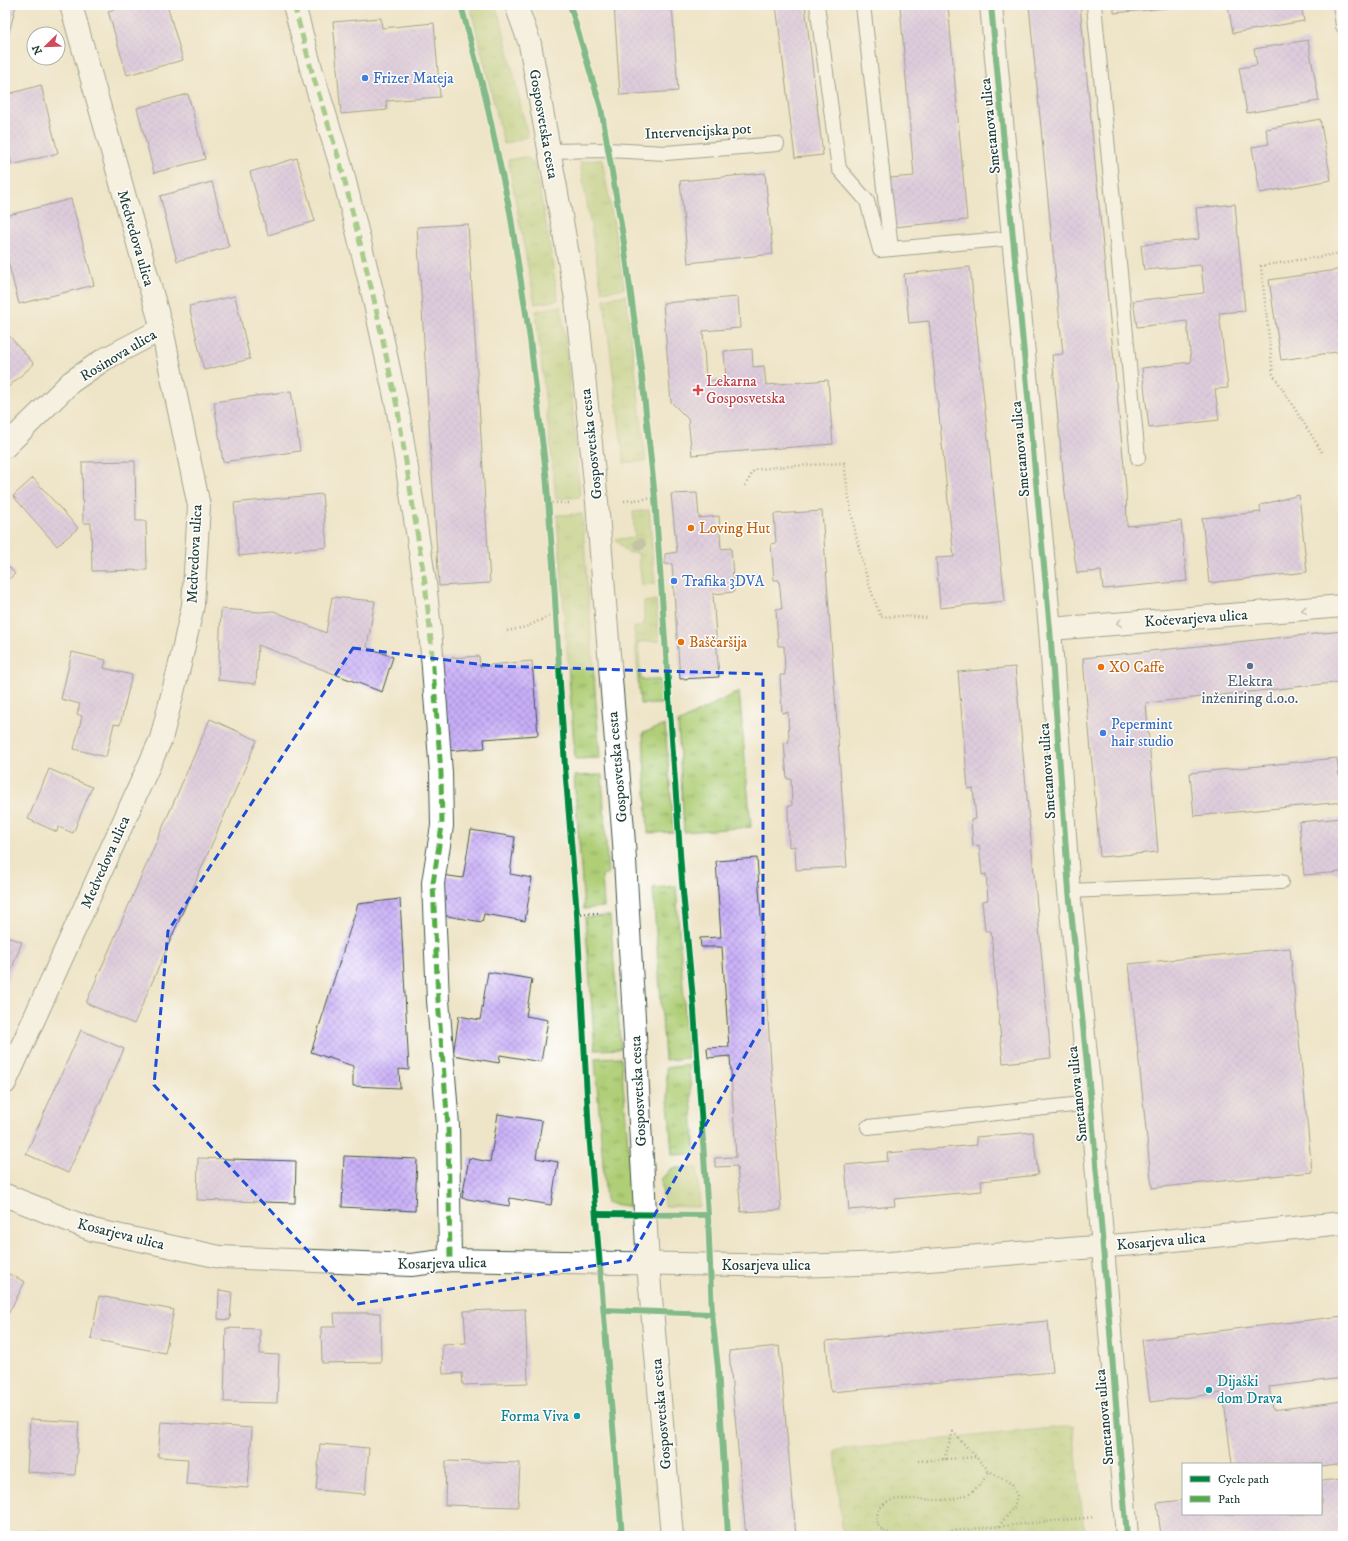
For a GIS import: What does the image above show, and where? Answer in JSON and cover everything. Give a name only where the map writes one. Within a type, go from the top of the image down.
[{"type":"street","name":"Medvedova ulica","points":[[5,1083],[161,739],[193,605],[199,506],[162,329],[71,5]]},
{"type":"street","points":[[294,5],[312,72],[341,166],[373,295],[398,411],[430,629],[441,773],[442,826],[433,884],[438,1000],[448,1126],[450,1260]]},
{"type":"street","name":"Gosposvetska cesta","points":[[516,5],[530,44],[576,299],[597,502],[624,843],[648,1264],[672,1536]]},
{"type":"street","name":"Smetanova ulica","points":[[991,5],[1050,629],[1069,891],[1091,1103],[1127,1536]]},
{"type":"street","name":"Rosinova ulica","points":[[5,448],[72,382],[103,360],[162,329]]},
{"type":"street","name":"Kočevarjeva ulica","points":[[1050,629],[1343,606]]},
{"type":"street","name":"Kosarjeva ulica","points":[[5,1195],[93,1230],[220,1257],[411,1265],[450,1260],[793,1266],[890,1263],[1103,1246],[1343,1224]]},
{"type":"lane","points":[[817,5],[839,169],[867,201],[880,250],[1014,238]]},
{"type":"lane","points":[[863,5],[891,249]]},
{"type":"lane","points":[[1094,5],[1138,458]]},
{"type":"lane","points":[[1340,5],[1343,26]]},
{"type":"lane","name":"Intervencijska pot","points":[[549,151],[607,150],[666,153],[777,144]]},
{"type":"lane","points":[[1069,891],[1281,882]]},
{"type":"lane","points":[[868,1126],[1091,1103]]},
{"type":"path","points":[[1322,452],[1274,374],[1261,266],[1343,253]]},
{"type":"path","points":[[744,486],[754,470],[776,467],[844,463],[850,512],[862,563],[870,591],[881,617],[902,616],[928,618]]},
{"type":"path","points":[[619,501],[654,495],[655,506]]},
{"type":"path","points":[[548,496],[549,511]]},
{"type":"path","points":[[548,503],[575,502]]},
{"type":"path","points":[[555,606],[556,621]]},
{"type":"path","points":[[507,631],[526,627],[555,613]]},
{"type":"path","points":[[576,907],[577,922]]},
{"type":"path","points":[[944,1459],[953,1432],[989,1471],[1012,1484],[1017,1495],[1014,1507],[998,1526]]},
{"type":"path","points":[[918,1461],[976,1457]]},
{"type":"path","points":[[989,1471],[984,1479],[972,1491],[960,1497],[945,1501],[901,1499],[887,1502],[879,1510],[876,1519],[880,1528],[889,1533],[900,1536],[1095,1517]]},
{"type":"highlighted area","points":[[353,648],[493,666],[763,674],[763,1024],[629,1260],[357,1304],[154,1085],[168,931]]},
{"type":"green space","points":[[470,5],[495,5],[501,21],[528,137],[504,144]]},
{"type":"green space","points":[[525,157],[531,160],[535,166],[558,300],[535,304],[508,160]]},
{"type":"green space","points":[[602,159],[625,288],[602,292],[580,162]]},
{"type":"green space","points":[[626,295],[646,461],[624,463],[604,299]]},
{"type":"green space","points":[[561,306],[572,402],[580,497],[556,499],[536,311]]},
{"type":"green space","points":[[649,510],[655,584],[642,585],[638,553],[628,553],[615,539],[635,538],[633,512]]},
{"type":"green space","points":[[582,514],[600,758],[575,759],[557,515]]},
{"type":"green space","points":[[656,600],[659,641],[638,642],[641,680],[661,680],[663,704],[640,704],[634,627],[640,627],[644,624],[644,602]]},
{"type":"green space","points":[[739,691],[751,827],[684,832],[678,723]]},
{"type":"green space","points":[[665,725],[674,832],[648,833],[643,733]]},
{"type":"green space","points":[[602,775],[608,874],[602,875],[604,907],[584,909],[574,776]]},
{"type":"green space","points":[[676,886],[688,1058],[665,1060],[653,888]]},
{"type":"green space","points":[[610,916],[621,1049],[595,1050],[585,917]]},
{"type":"green space","points":[[621,1057],[633,1207],[606,1203],[595,1058]]},
{"type":"green space","points":[[689,1065],[695,1154],[672,1155],[666,1068]]},
{"type":"green space","points":[[672,1168],[697,1168],[700,1207],[664,1206],[661,1179]]},
{"type":"green space","points":[[1073,1426],[1084,1531],[1034,1536],[843,1536],[835,1450]]},
{"type":"building","points":[[5,5],[16,5],[7,41],[5,40]]},
{"type":"building","points":[[129,5],[167,5],[183,60],[127,75],[108,11]]},
{"type":"building","points":[[614,5],[672,5],[678,91],[620,95]]},
{"type":"building","points":[[776,5],[805,5],[823,155],[795,158]]},
{"type":"building","points":[[900,5],[948,5],[967,220],[894,227],[890,178],[914,176]]},
{"type":"building","points":[[1029,5],[1080,5],[1126,488],[1127,526],[1181,521],[1187,581],[1103,589],[1101,571],[1077,573],[1065,494],[1052,355],[1063,354]]},
{"type":"building","points":[[1114,5],[1189,5],[1189,6],[1114,13]]},
{"type":"building","points":[[1228,5],[1301,5],[1304,21],[1233,33]]},
{"type":"building","points":[[381,18],[382,28],[434,23],[440,97],[386,101],[387,110],[341,114],[333,22]]},
{"type":"building","points":[[1308,40],[1319,101],[1247,113],[1239,68],[1257,65],[1254,49]]},
{"type":"building","points":[[41,85],[58,153],[12,165],[5,139],[5,95]]},
{"type":"building","points":[[188,94],[205,159],[154,173],[137,108]]},
{"type":"building","points":[[1320,119],[1331,180],[1260,193],[1252,147],[1269,144],[1266,129]]},
{"type":"building","points":[[297,158],[315,221],[268,235],[250,172]]},
{"type":"building","points":[[765,173],[773,254],[688,263],[680,181]]},
{"type":"building","points":[[212,182],[229,247],[177,261],[160,196]]},
{"type":"building","points":[[71,199],[94,285],[19,304],[5,250],[5,216]]},
{"type":"building","points":[[1235,204],[1245,311],[1219,313],[1228,388],[1215,389],[1219,420],[1149,428],[1142,368],[1191,362],[1187,321],[1137,327],[1133,301],[1204,293],[1201,265],[1144,270],[1141,245],[1199,239],[1196,208]]},
{"type":"building","points":[[468,224],[490,583],[439,586],[417,227]]},
{"type":"building","points":[[970,267],[1005,601],[940,608],[936,558],[954,557],[929,321],[909,323],[904,274]]},
{"type":"building","points":[[1343,269],[1343,351],[1281,360],[1269,280]]},
{"type":"building","points":[[235,296],[250,359],[204,370],[189,306]]},
{"type":"building","points":[[738,297],[740,328],[703,331],[706,381],[726,379],[724,351],[752,349],[753,367],[764,366],[766,385],[828,380],[833,444],[692,455],[688,419],[671,402],[663,303]]},
{"type":"building","points":[[5,331],[34,364],[5,390]]},
{"type":"building","points":[[291,391],[300,451],[223,462],[214,402]]},
{"type":"building","points":[[135,461],[136,521],[146,521],[147,570],[92,571],[91,523],[83,523],[82,462]]},
{"type":"building","points":[[33,478],[78,528],[57,546],[13,496]]},
{"type":"building","points":[[697,493],[699,518],[719,516],[721,549],[731,548],[734,592],[713,594],[719,677],[680,679],[672,564],[665,564],[665,554],[677,552],[671,494]]},
{"type":"building","points":[[322,494],[327,547],[239,556],[234,503]]},
{"type":"building","points":[[1299,495],[1307,572],[1209,583],[1202,518],[1261,512],[1260,505]]},
{"type":"building","points":[[822,511],[847,867],[796,870],[795,846],[789,847],[788,806],[792,806],[791,779],[787,779],[784,743],[789,742],[788,712],[782,713],[780,675],[785,675],[784,646],[778,646],[776,609],[782,609],[779,580],[774,580],[771,544],[776,543],[774,514]]},
{"type":"building","points":[[5,562],[15,574],[5,582]]},
{"type":"building","points":[[332,597],[375,601],[367,647],[393,657],[382,692],[258,645],[256,684],[218,680],[221,609],[260,612],[274,611],[326,633]]},
{"type":"building","points":[[1343,631],[1343,682],[1146,703],[1158,852],[1100,857],[1083,658]]},
{"type":"building","points":[[72,652],[106,660],[104,668],[132,675],[120,725],[114,724],[106,757],[74,749],[82,716],[77,714],[80,704],[61,699]]},
{"type":"building","points":[[479,656],[480,666],[532,661],[538,735],[484,739],[485,748],[445,751],[437,659]]},
{"type":"building","points":[[1015,667],[1051,1058],[1003,1063],[991,931],[985,931],[982,901],[988,900],[986,874],[982,875],[979,845],[973,846],[971,820],[976,819],[973,788],[968,789],[958,672]]},
{"type":"building","points":[[210,719],[257,740],[134,1024],[86,1003]]},
{"type":"building","points":[[1337,758],[1339,776],[1343,775],[1343,802],[1194,816],[1190,773]]},
{"type":"building","points":[[49,769],[92,787],[73,833],[58,827],[57,832],[28,819]]},
{"type":"building","points":[[1343,818],[1343,872],[1304,875],[1299,822]]},
{"type":"building","points":[[471,830],[515,837],[510,874],[532,878],[525,921],[484,914],[482,922],[436,914],[442,875],[463,878]]},
{"type":"building","points":[[757,858],[781,1210],[741,1212],[737,1166],[715,1167],[715,1158],[736,1157],[730,1056],[708,1058],[707,1048],[729,1047],[722,947],[701,947],[700,938],[721,937],[716,861]]},
{"type":"building","points":[[400,899],[409,1070],[399,1069],[400,1088],[353,1086],[353,1066],[311,1052],[358,904]]},
{"type":"building","points":[[5,936],[22,942],[5,987]]},
{"type":"building","points":[[1290,948],[1312,1172],[1152,1188],[1129,964]]},
{"type":"building","points":[[488,972],[532,979],[526,1016],[548,1020],[541,1062],[500,1055],[499,1063],[453,1055],[459,1016],[480,1020]]},
{"type":"building","points":[[81,1030],[124,1049],[68,1173],[26,1154]]},
{"type":"building","points":[[498,1114],[542,1121],[536,1158],[558,1162],[551,1205],[510,1198],[509,1206],[462,1198],[469,1158],[490,1162]]},
{"type":"building","points":[[1033,1132],[1038,1175],[981,1181],[982,1191],[894,1199],[895,1206],[849,1210],[845,1165],[888,1161],[887,1153],[977,1145],[976,1137]]},
{"type":"building","points":[[344,1156],[417,1159],[415,1211],[342,1207]]},
{"type":"building","points":[[198,1158],[296,1161],[295,1203],[197,1200]]},
{"type":"building","points":[[5,1272],[25,1282],[5,1320]]},
{"type":"building","points":[[219,1290],[232,1292],[230,1320],[218,1319]]},
{"type":"building","points":[[99,1296],[174,1310],[165,1353],[91,1339]]},
{"type":"building","points":[[525,1309],[528,1383],[463,1385],[462,1373],[443,1374],[442,1344],[466,1343],[464,1311]]},
{"type":"building","points":[[334,1313],[380,1313],[381,1362],[322,1363],[321,1327],[335,1327]]},
{"type":"building","name":"Dijaški dom Drava","points":[[1343,1316],[1343,1378],[1269,1387],[1273,1410],[1343,1401],[1343,1464],[1322,1467],[1322,1463],[1232,1463],[1223,1393],[1150,1402],[1142,1340]]},
{"type":"building","points":[[1048,1321],[1053,1372],[831,1392],[826,1341]]},
{"type":"building","points":[[226,1328],[260,1329],[260,1354],[279,1355],[277,1403],[224,1402]]},
{"type":"building","points":[[779,1346],[796,1536],[746,1536],[729,1351]]},
{"type":"building","points":[[30,1419],[79,1422],[75,1475],[27,1472]]},
{"type":"building","points":[[161,1422],[252,1428],[248,1488],[186,1484],[188,1459],[158,1457]]},
{"type":"building","points":[[320,1444],[369,1448],[365,1494],[316,1490]]},
{"type":"building","points":[[446,1461],[520,1463],[518,1507],[445,1505]]},
{"type":"building","points":[[1343,1479],[1343,1536],[1161,1536],[1157,1503],[1182,1500],[1182,1515],[1322,1515],[1322,1481]]},
{"type":"building","points":[[31,1532],[64,1535],[64,1536],[31,1536]]},
{"type":"marked path","points":[[294,5],[312,72],[341,166],[373,295],[398,411],[425,583],[441,773],[442,826],[433,883],[438,1000],[448,1126],[450,1260]]},
{"type":"cycle path","points":[[461,5],[485,95],[510,212],[530,339],[546,473],[565,767],[577,914],[589,1133],[622,1536]]},
{"type":"cycle path","points":[[570,5],[601,108],[623,236],[642,376],[655,498],[682,881],[694,1010],[708,1215],[712,1314],[718,1368],[728,1536]]},
{"type":"cycle path","points":[[991,5],[1050,629],[1069,891],[1091,1103],[1127,1536]]},
{"type":"cycle path","points":[[596,1214],[708,1215]]},
{"type":"cycle path","points":[[604,1310],[712,1314]]},
{"type":"place","name":"Frizer Mateja","points":[[365,78]]},
{"type":"place","name":"Lekarna Gosposvetska","points":[[698,390]]},
{"type":"place","name":"Loving Hut","points":[[691,528]]},
{"type":"place","name":"Trafika 3DVA","points":[[674,581]]},
{"type":"place","name":"Baščaršija","points":[[681,642]]},
{"type":"place","name":"Elektra inženiring d.o.o.","points":[[1250,666]]},
{"type":"place","name":"XO Caffe","points":[[1101,667]]},
{"type":"place","name":"Pepermint hair studio","points":[[1103,733]]},
{"type":"place","name":"Dijaški dom Drava","points":[[1209,1390]]},
{"type":"place","name":"Forma Viva","points":[[577,1416]]}]
